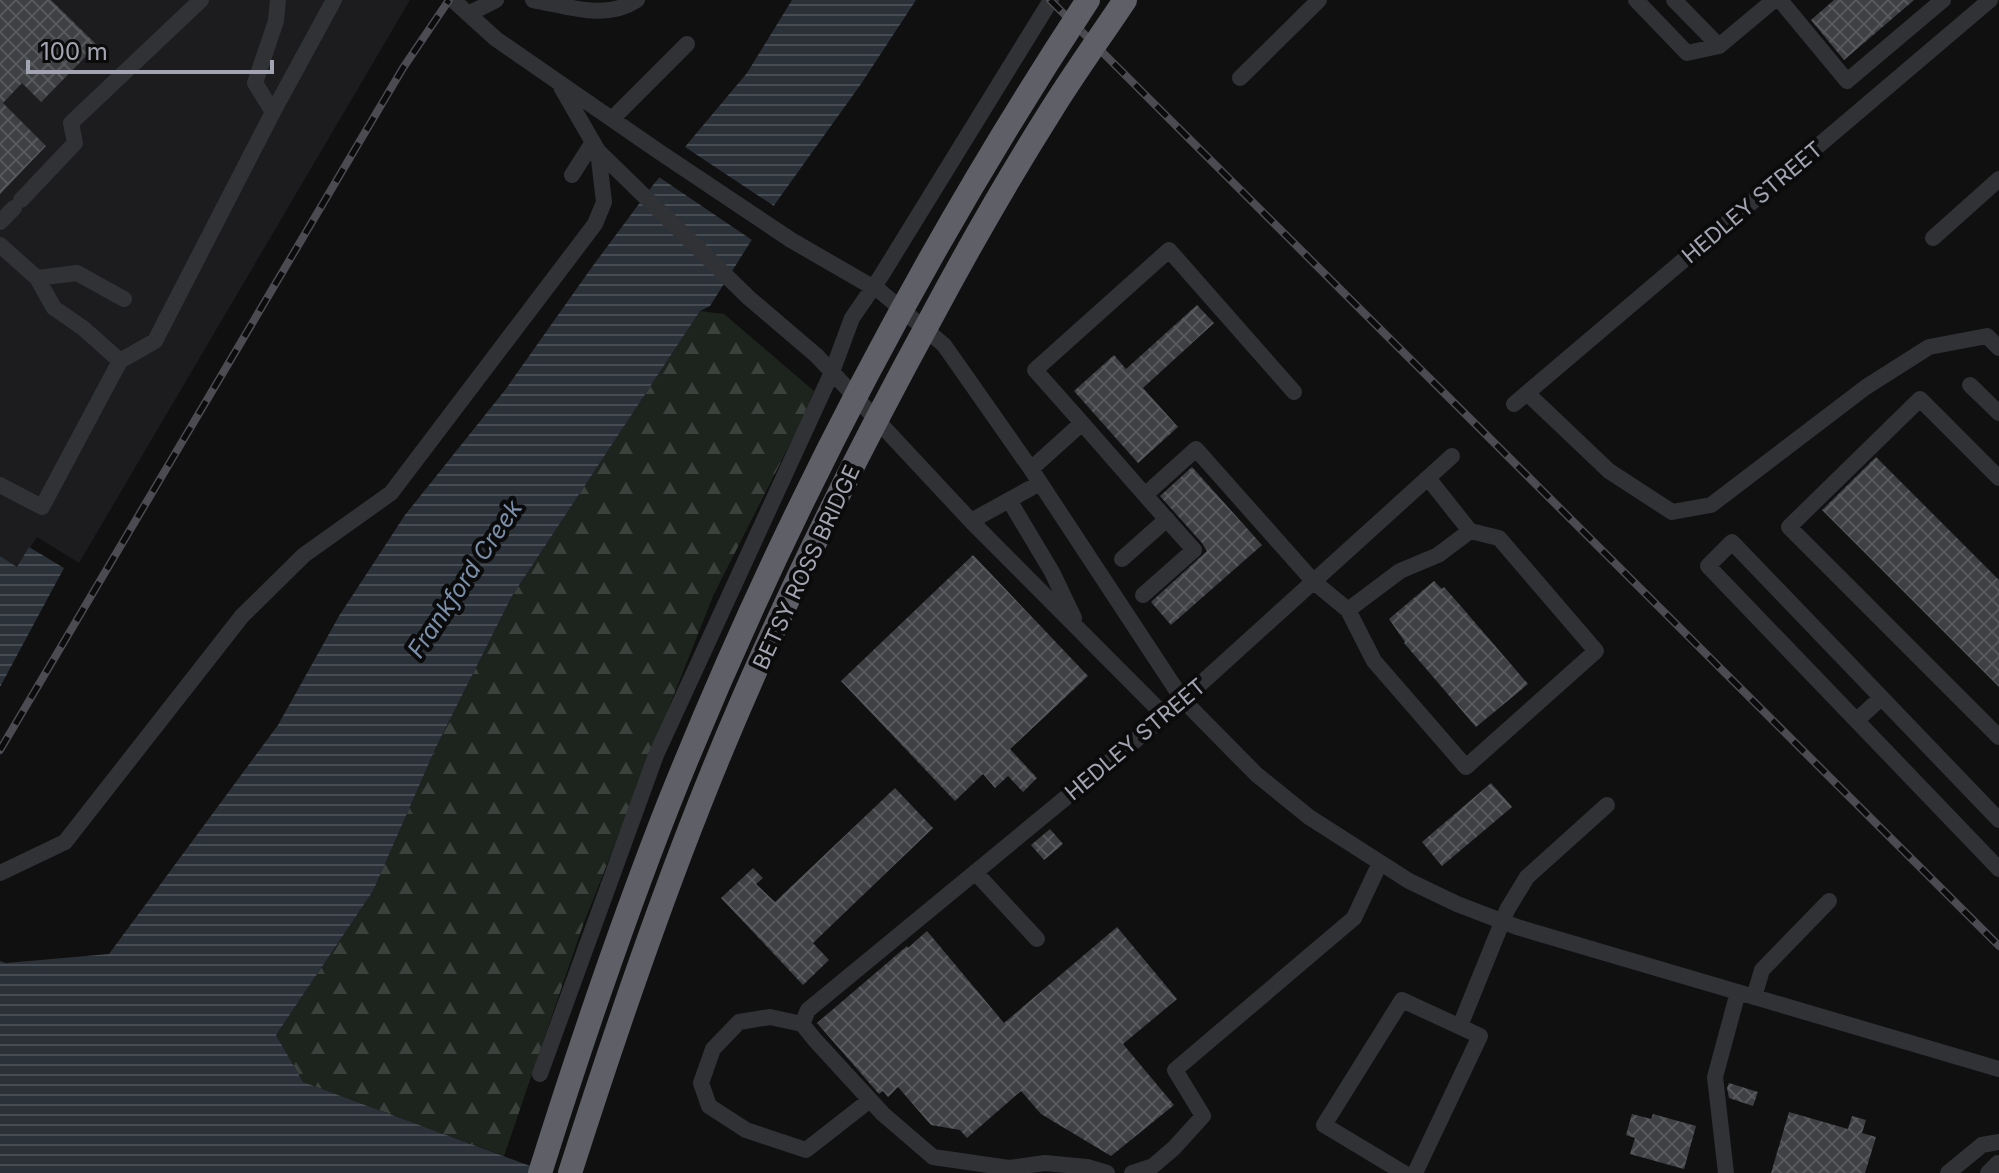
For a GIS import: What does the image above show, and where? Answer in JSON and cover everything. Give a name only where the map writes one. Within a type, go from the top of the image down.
[{"type":"highway","name":"BETSY ROSS BRIDGE","points":[[540,1173],[648,857],[761,591],[848,410],[905,304],[994,148],[1088,0]]},
{"type":"highway","name":"BETSY ROSS BRIDGE","points":[[570,1173],[617,1026],[679,857],[724,745],[803,568],[874,423],[961,262],[1053,107],[1125,0]]},
{"type":"street","points":[[0,222],[75,143],[71,123],[201,0]]},
{"type":"street","points":[[273,112],[255,83],[276,21],[278,0]]},
{"type":"street","points":[[0,485],[42,507],[120,361],[155,341],[334,0]]},
{"type":"street","points":[[453,0],[496,39],[791,240],[873,287],[944,345],[1183,700],[1256,774],[1309,817],[1409,881],[1503,921],[1999,1069]]},
{"type":"street","points":[[468,14],[496,0]]},
{"type":"street","points":[[533,0],[603,12],[626,7],[637,0]]},
{"type":"street","points":[[540,1074],[656,755],[832,372],[852,318],[1051,0]]},
{"type":"street","points":[[1240,78],[1319,0]]},
{"type":"street","points":[[1636,0],[1687,53],[1719,46],[1777,0],[1847,81],[1943,0]]},
{"type":"street","points":[[1675,0],[1719,46]]},
{"type":"street","name":"HEDLEY STREET","points":[[1990,0],[1520,398],[1609,471],[1672,512],[1711,505],[1866,387],[1929,347],[1987,336],[1999,348]]},
{"type":"street","points":[[612,119],[687,44]]},
{"type":"street","points":[[558,82],[595,146],[749,298],[817,356],[971,521],[1165,716]]},
{"type":"street","points":[[572,175],[595,146]]},
{"type":"street","points":[[0,873],[65,842],[242,616],[304,555],[391,493],[595,224],[604,202],[595,146]]},
{"type":"street","points":[[1933,238],[1999,179]]},
{"type":"street","points":[[0,245],[37,278],[54,308],[83,328],[120,361]]},
{"type":"street","points":[[1143,595],[1194,550],[1035,370],[1169,250],[1294,392]]},
{"type":"street","points":[[37,278],[77,273],[124,299]]},
{"type":"street","points":[[1970,385],[1999,413]]},
{"type":"street","points":[[1999,478],[1920,399],[1789,527],[1999,737]]},
{"type":"street","points":[[971,521],[1009,500],[1082,423]]},
{"type":"street","points":[[1145,495],[1196,449],[1314,582],[1348,610],[1374,661],[1466,767],[1596,651],[1499,538],[1470,531],[1428,478]]},
{"type":"street","name":"HEDLEY STREET","points":[[805,1017],[1165,716],[1452,456]]},
{"type":"street","points":[[1009,500],[1052,572],[1079,630]]},
{"type":"street","points":[[1122,559],[1167,519]]},
{"type":"street","points":[[1348,610],[1400,571],[1438,555],[1470,531]]},
{"type":"street","points":[[1999,820],[1732,542],[1708,566],[1999,869]]},
{"type":"street","points":[[1857,720],[1881,698]]},
{"type":"street","points":[[1460,1026],[1507,910],[1527,877],[1607,805]]},
{"type":"street","points":[[1132,1173],[1153,1166],[1203,1116],[1175,1070],[1354,918],[1380,863]]},
{"type":"street","points":[[975,872],[1037,939]]},
{"type":"street","points":[[1726,1173],[1715,1077],[1746,994],[1762,970],[1829,901]]},
{"type":"street","points":[[1404,1173],[1324,1125],[1402,1000],[1480,1036],[1415,1173]]},
{"type":"street","points":[[870,1100],[806,1150],[746,1130],[709,1106],[701,1083],[713,1049],[739,1022],[770,1017],[805,1017],[815,1040],[883,1114],[933,1157],[1009,1168],[1045,1163],[1087,1167],[1107,1173]]},
{"type":"street","points":[[1948,1173],[1982,1145],[1999,1142]]},
{"type":"street","points":[[1988,1173],[1999,1162]]},
{"type":"shaded area","points":[[0,0],[410,0],[79,563],[37,537],[17,568],[0,556]]},
{"type":"green space","points":[[700,311],[724,314],[814,391],[713,596],[583,925],[504,1156],[303,1082],[276,1035],[373,891],[437,745],[512,596]]},
{"type":"water","name":"Frankford Creek","points":[[792,0],[916,0],[861,84],[770,211],[710,306],[700,311],[512,596],[437,745],[373,891],[276,1035],[303,1082],[549,1173],[0,1173],[0,961],[109,954],[278,725],[339,616],[405,515],[505,390],[653,185],[747,73]]},
{"type":"water","points":[[29,547],[64,568],[0,687],[0,556],[17,567]]},
{"type":"pier","points":[[682,145],[777,208],[755,242],[656,175]]},
{"type":"building","points":[[0,0],[51,0],[97,45],[41,102],[22,83],[3,103],[46,146],[0,194]]},
{"type":"building","points":[[1834,0],[1914,0],[1844,60],[1811,20]]},
{"type":"building","points":[[1197,305],[1214,323],[1143,388],[1178,427],[1138,463],[1074,391],[1114,355],[1126,369]]},
{"type":"building","points":[[1876,457],[1999,580],[1999,687],[1822,510]]},
{"type":"building","points":[[1192,467],[1262,545],[1171,625],[1151,602],[1207,551],[1160,496]]},
{"type":"building","points":[[973,555],[1088,676],[1010,749],[1037,778],[1023,792],[1008,776],[995,788],[983,774],[955,801],[841,681]]},
{"type":"building","points":[[1434,581],[1442,589],[1444,587],[1528,684],[1476,727],[1404,643],[1389,619]]},
{"type":"building","points":[[1491,783],[1512,807],[1442,866],[1422,842]]},
{"type":"building","points":[[895,788],[933,828],[813,943],[829,960],[803,985],[721,898],[753,868],[763,878],[756,884],[775,902]]},
{"type":"building","points":[[1050,829],[1063,844],[1044,860],[1031,845]]},
{"type":"building","points":[[1117,927],[1177,999],[1123,1044],[1174,1105],[1111,1156],[1041,1114],[1021,1091],[967,1138],[960,1130],[931,1125],[898,1087],[888,1097],[883,1091],[879,1094],[817,1023],[927,931],[1004,1023]]},
{"type":"building","points":[[1729,1083],[1758,1092],[1753,1106],[1729,1098]]},
{"type":"building","points":[[1789,1112],[1848,1129],[1852,1116],[1866,1120],[1862,1133],[1876,1137],[1865,1173],[1771,1173]]},
{"type":"building","points":[[1632,1114],[1651,1119],[1653,1114],[1696,1126],[1684,1169],[1630,1154],[1635,1138],[1626,1135]]},
{"type":"railway","points":[[0,750],[403,68],[449,0]]},
{"type":"railway","points":[[1050,0],[1999,946]]}]
